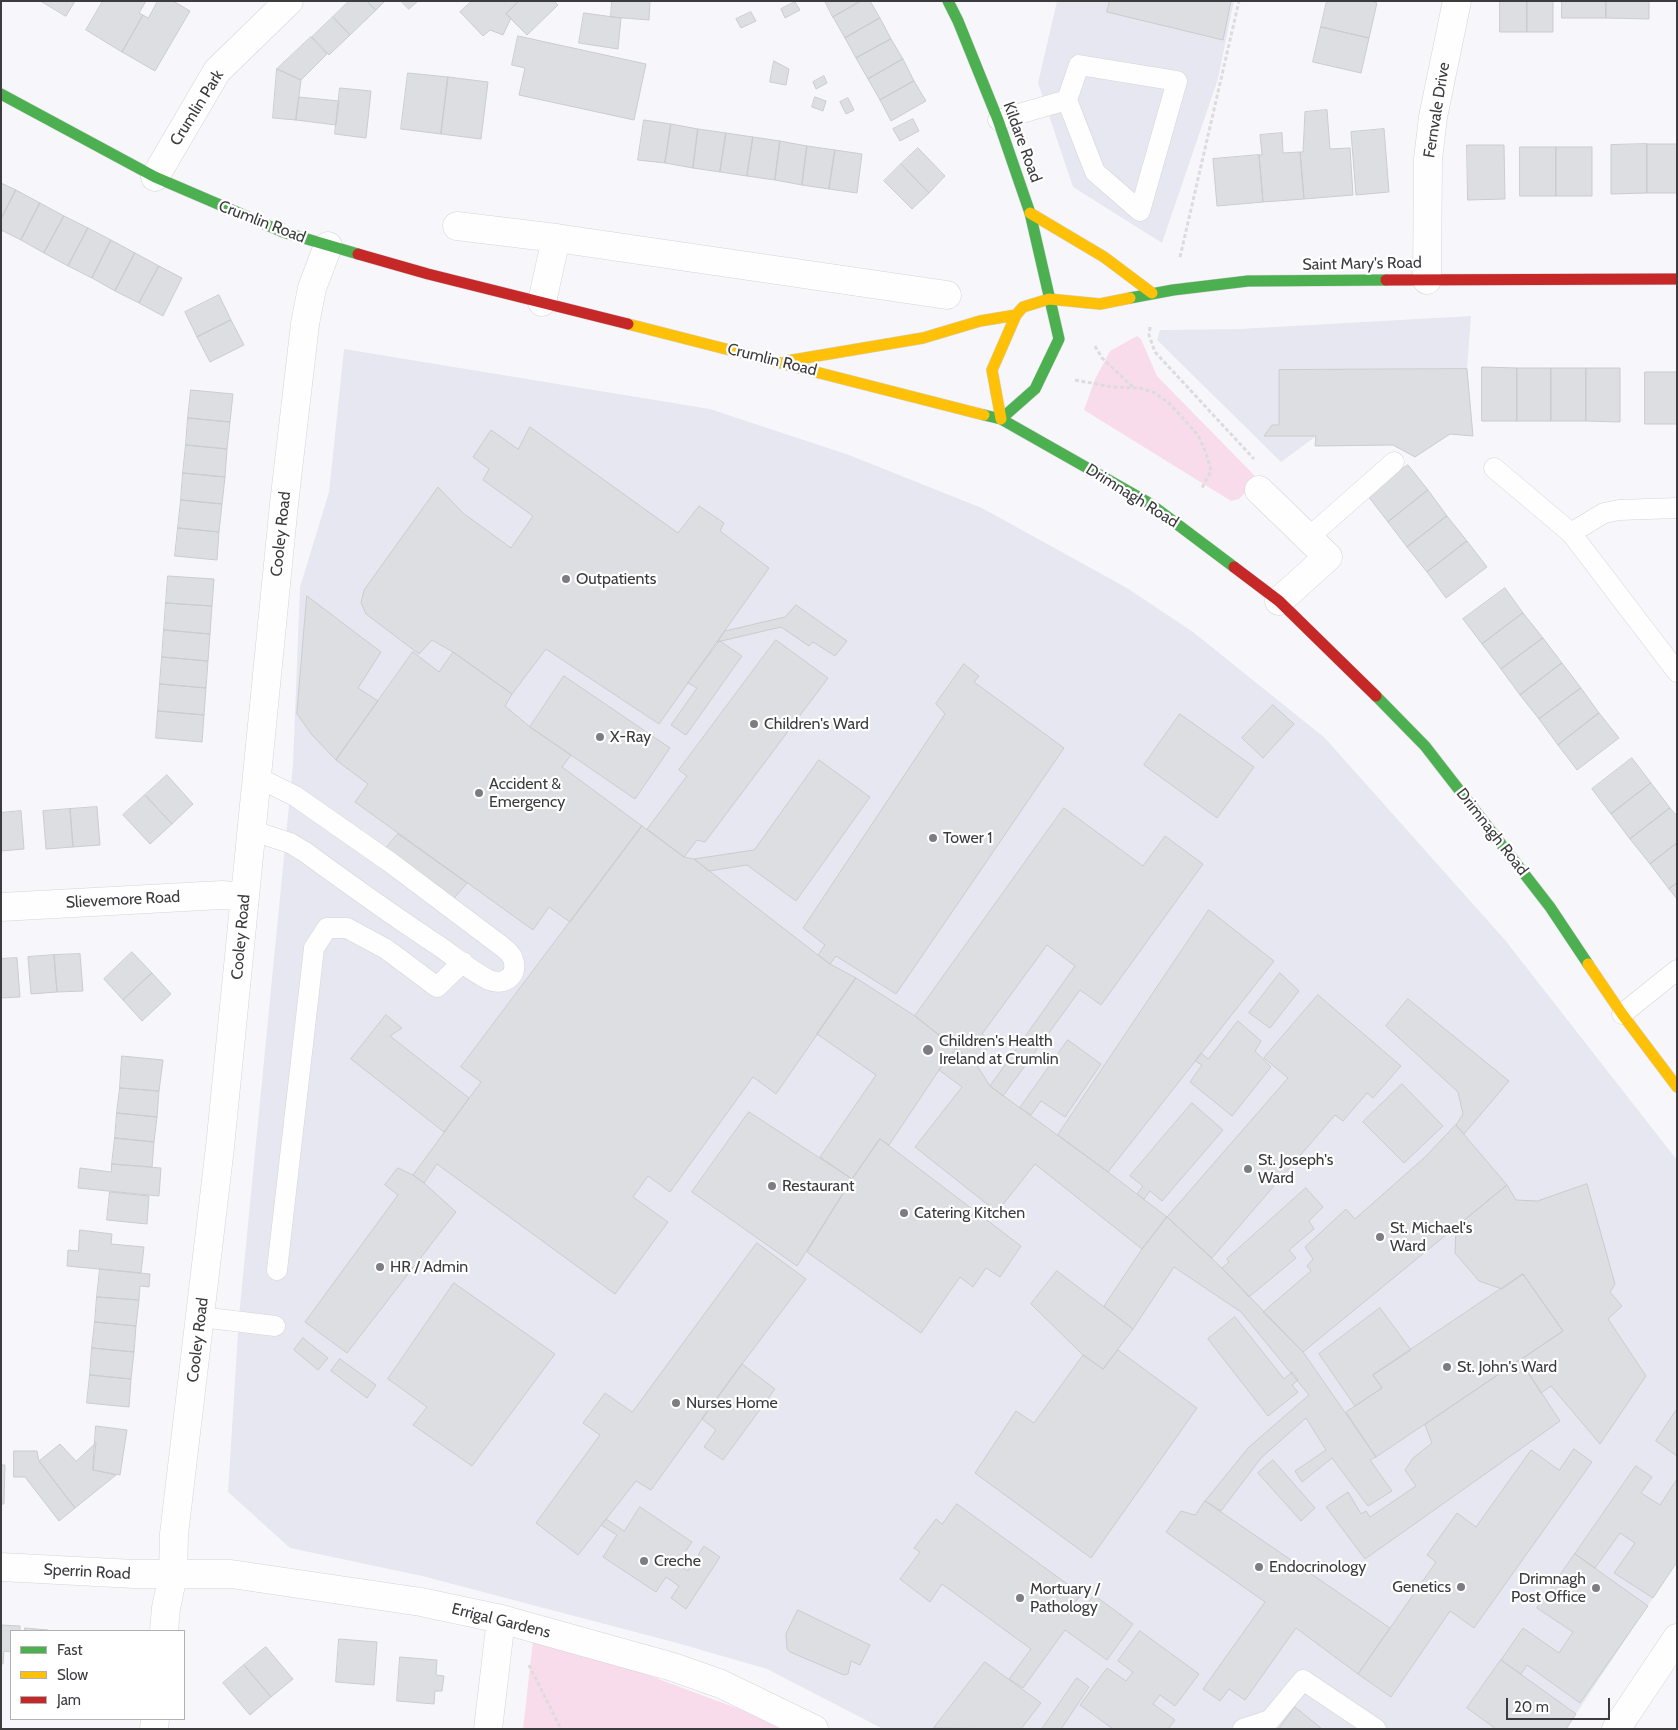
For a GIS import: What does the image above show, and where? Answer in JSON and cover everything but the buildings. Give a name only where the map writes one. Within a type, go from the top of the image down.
[{"type":"main road","name":"Kildare Road","points":[[948,1],[998,120],[1030,213],[1049,299]]},
{"type":"main road","name":"Crumlin Road","points":[[1,94],[155,177],[283,232],[428,274],[1001,419]]},
{"type":"main road","points":[[1030,213],[1104,257],[1152,293]]},
{"type":"main road","name":"Saint Mary's Road","points":[[1016,315],[1023,307],[1049,299],[1100,304],[1152,293],[1248,281],[1677,279]]},
{"type":"main road","points":[[1001,419],[1035,389],[1059,340],[1049,299]]},
{"type":"main road","points":[[1001,419],[992,370],[1016,315]]},
{"type":"main road","points":[[778,362],[923,338],[980,321],[1016,315]]},
{"type":"main road","name":"Drimnagh Road","points":[[1001,419],[1149,503],[1280,602],[1347,666],[1425,746],[1550,907],[1622,1014],[1677,1087]]},
{"type":"street","name":"Crumlin Park","points":[[155,177],[217,71],[289,1]]},
{"type":"street","name":"Fernvale Drive","points":[[1427,280],[1428,159],[1433,117],[1457,1]]},
{"type":"street","points":[[457,226],[556,238],[947,294]]},
{"type":"street","points":[[542,302],[556,238]]},
{"type":"street","name":"Cooley Road","points":[[164,1630],[166,1608],[173,1575],[174,1534],[221,1137],[250,830],[285,494],[305,324],[312,288],[328,246]]},
{"type":"street","points":[[1259,490],[1328,557],[1280,602]]},
{"type":"street","name":"Slievemore Road","points":[[1,907],[222,895],[245,897]]},
{"type":"street","name":"Sperrin Road","points":[[1,1567],[97,1573],[173,1575]]},
{"type":"street","name":"Errigal Gardens","points":[[173,1575],[231,1574],[422,1602],[502,1620],[610,1648],[681,1670],[721,1684],[814,1729]]},
{"type":"street","points":[[488,1729],[502,1620]]},
{"type":"street","points":[[1616,1729],[1677,1638]]},
{"type":"lane","points":[[1079,65],[1177,81],[1140,211],[1095,172],[1067,100],[1079,65]]},
{"type":"lane","points":[[998,120],[1067,100]]},
{"type":"lane","points":[[1308,538],[1394,462]]},
{"type":"lane","points":[[1494,468],[1571,533],[1677,672]]},
{"type":"lane","points":[[1571,533],[1604,513],[1619,510],[1677,508]]},
{"type":"lane","points":[[250,830],[290,843],[305,852],[395,917],[482,976],[499,983],[507,981],[512,977],[513,958],[504,948],[391,863],[295,796],[257,777]]},
{"type":"lane","points":[[277,1270],[314,948],[327,928],[347,928],[386,949],[437,987],[463,962]]},
{"type":"lane","points":[[1622,1014],[1677,970]]},
{"type":"lane","points":[[201,1317],[275,1326]]},
{"type":"lane","points":[[1243,1729],[1270,1720],[1303,1680],[1376,1729]]},
{"type":"path","points":[[1172,290],[1239,1]]},
{"type":"path","points":[[1152,293],[1149,335],[1155,352],[1259,464],[1259,490]]},
{"type":"path","points":[[1095,346],[1102,358],[1133,388]]},
{"type":"path","points":[[1075,380],[1113,387],[1140,388],[1155,393],[1170,404],[1198,435],[1206,452],[1211,471],[1202,488]]},
{"type":"path","points":[[502,1620],[525,1657],[561,1729]]},
{"type":"shaded area","points":[[1057,1],[1234,1],[1218,79],[1162,243],[1073,187],[1038,83]]},
{"type":"shaded area","points":[[1471,316],[1467,369],[1473,436],[1450,434],[1415,457],[1393,445],[1315,446],[1315,437],[1281,462],[1157,340],[1160,330],[1239,329]]},
{"type":"shaded area","points":[[1137,336],[1141,339],[1157,376],[1258,479],[1239,499],[1231,501],[1084,410],[1095,379],[1110,351]]},
{"type":"shaded area","name":"Children's Health Ireland at Crumlin","points":[[344,349],[710,409],[849,455],[982,508],[1127,588],[1193,632],[1325,738],[1505,940],[1677,1160],[1677,1562],[1566,1729],[883,1729],[767,1669],[677,1643],[422,1576],[290,1548],[228,1492],[239,1316],[293,764],[300,587],[329,492]]},
{"type":"shaded area","points":[[533,1640],[637,1671],[774,1722],[786,1729],[523,1729]]},
{"type":"traffic: fast","points":[[948,1],[998,120],[1030,213],[1059,339],[1035,389],[1001,419]]},
{"type":"traffic: fast","points":[[1,94],[155,177],[283,232],[358,254]]},
{"type":"traffic: fast","points":[[1130,298],[1173,290],[1248,281],[1386,280]]},
{"type":"traffic: fast","points":[[984,415],[1001,419],[1149,503],[1234,567]]},
{"type":"traffic: fast","points":[[1376,696],[1425,746],[1550,907],[1588,964]]},
{"type":"traffic: slow","points":[[1030,213],[1104,257],[1152,293]]},
{"type":"traffic: slow","points":[[1001,419],[992,370],[1016,315],[1023,307],[1049,299],[1100,304],[1130,298]]},
{"type":"traffic: slow","points":[[787,361],[923,338],[980,321],[1016,315]]},
{"type":"traffic: slow","points":[[628,324],[984,415]]},
{"type":"traffic: slow","points":[[1588,964],[1622,1014],[1677,1087]]},
{"type":"traffic: jam","points":[[358,254],[428,274],[628,324]]},
{"type":"traffic: jam","points":[[1386,280],[1677,279]]},
{"type":"traffic: jam","points":[[1234,567],[1279,601],[1376,696]]},
{"type":"place","name":"Outpatients","points":[[566,579]]},
{"type":"place","name":"Children's Ward","points":[[754,724]]},
{"type":"place","name":"X-Ray","points":[[600,737]]},
{"type":"place","name":"Accident & Emergency","points":[[479,793]]},
{"type":"place","name":"Tower 1","points":[[933,838]]},
{"type":"place","name":"Children's Health Ireland at Crumlin","points":[[928,1050]]},
{"type":"place","name":"St. Joseph's Ward","points":[[1248,1169]]},
{"type":"place","name":"Restaurant","points":[[772,1186]]},
{"type":"place","name":"Catering Kitchen","points":[[904,1213]]},
{"type":"place","name":"St. Michael's Ward","points":[[1380,1237]]},
{"type":"place","name":"HR / Admin","points":[[380,1267]]},
{"type":"place","name":"St. John's Ward","points":[[1447,1367]]},
{"type":"place","name":"Nurses Home","points":[[676,1403]]},
{"type":"place","name":"Creche","points":[[644,1561]]},
{"type":"place","name":"Endocrinology","points":[[1259,1567]]},
{"type":"place","name":"Genetics","points":[[1461,1587]]},
{"type":"place","name":"Drimnagh Post Office","points":[[1596,1588]]},
{"type":"place","name":"Mortuary / Pathology","points":[[1020,1598]]}]
